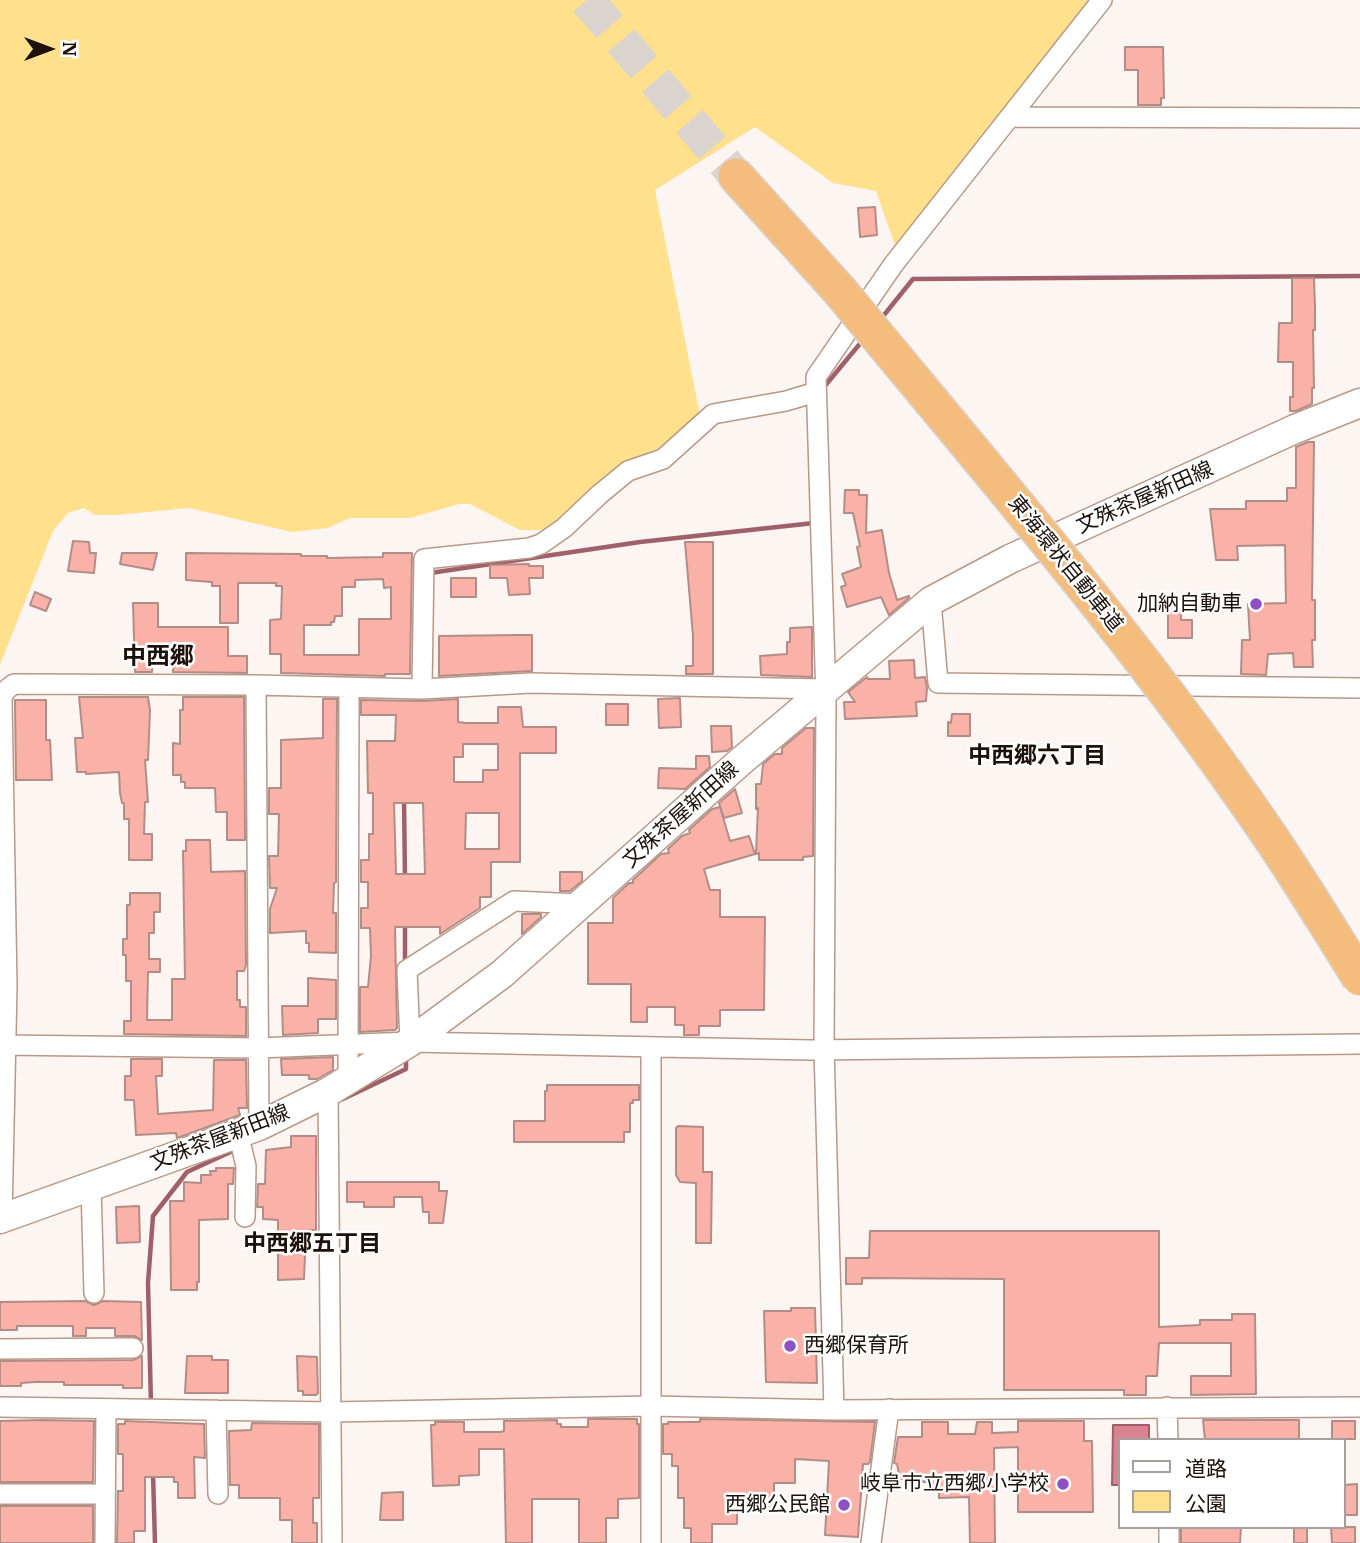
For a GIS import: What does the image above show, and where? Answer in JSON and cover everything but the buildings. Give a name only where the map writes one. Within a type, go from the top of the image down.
[{"type":"highway","name":"東海環状自動車道","points":[[736,176],[840,291],[1073,572],[1179,710],[1269,835],[1360,978]]},
{"type":"main road","name":"文殊茶屋新田線","points":[[1,1219],[248,1129],[338,1086],[410,1042],[502,974],[824,689],[932,601],[1010,559],[1295,429],[1360,403]]},
{"type":"street","points":[[834,1410],[824,1048],[824,689],[816,377],[893,265],[1102,0]]},
{"type":"street","points":[[1010,117],[1360,118]]},
{"type":"street","points":[[422,689],[424,559],[528,548],[541,544],[564,528],[628,471],[663,459],[713,414],[786,401],[816,392]]},
{"type":"street","points":[[932,601],[938,683],[1360,688]]},
{"type":"street","points":[[1,1219],[2,699],[3,692],[14,684],[422,689],[531,683],[824,689]]},
{"type":"street","points":[[245,1217],[248,1129],[258,1048],[256,685]]},
{"type":"street","points":[[332,1543],[338,1086],[347,1045],[349,689]]},
{"type":"street","points":[[410,1042],[407,970],[514,901],[580,904]]},
{"type":"street","points":[[3,1045],[258,1048],[410,1042],[651,1048],[824,1048],[1360,1044]]},
{"type":"street","points":[[651,1048],[651,1543]]},
{"type":"street","points":[[91,1186],[94,1293]]},
{"type":"street","points":[[0,1349],[133,1348]]},
{"type":"street","points":[[0,1407],[332,1412],[651,1406],[834,1410],[1360,1407]]},
{"type":"street","points":[[1167,1407],[1168,1438]]},
{"type":"street","points":[[104,1543],[106,1409]]},
{"type":"street","points":[[871,1543],[888,1409]]},
{"type":"street","points":[[216,1410],[218,1494]]},
{"type":"street","points":[[0,1494],[105,1494]]},
{"type":"green space","points":[[0,0],[1095,0],[896,248],[876,191],[833,183],[755,127],[655,190],[700,415],[575,514],[550,530],[520,530],[470,504],[459,504],[410,518],[350,518],[328,528],[292,532],[189,508],[95,515],[84,508],[68,513],[53,531],[0,665]]},
{"type":"shaded area","points":[[1113,1425],[1149,1425],[1149,1438],[1118,1438],[1118,1485],[1112,1485]]},
{"type":"waterway","points":[[880,320],[913,279],[1360,276]]},
{"type":"waterway","points":[[824,387],[863,340]]},
{"type":"waterway","points":[[430,573],[640,542],[814,521]]},
{"type":"waterway","points":[[404,798],[405,880]]},
{"type":"waterway","points":[[405,924],[405,964]]},
{"type":"waterway","points":[[343,1099],[406,1069],[406,1057]]},
{"type":"waterway","points":[[151,1405],[148,1283],[153,1216],[187,1172],[237,1149]]},
{"type":"waterway","points":[[153,1473],[155,1543]]},
{"type":"tunnel","points":[[587,0],[736,176]]},
{"type":"place","name":"加納自動車","points":[[1256,604]]},
{"type":"place","name":"西郷保育所","points":[[790,1346]]},
{"type":"place","name":"岐阜市立西郷小学校","points":[[1063,1484]]},
{"type":"place","name":"西郷公民館","points":[[844,1505]]},
{"type":"district","name":"中西郷","points":[[158,657]]},
{"type":"district","name":"中西郷六丁目","points":[[1037,756]]},
{"type":"district","name":"中西郷五丁目","points":[[312,1244]]}]
